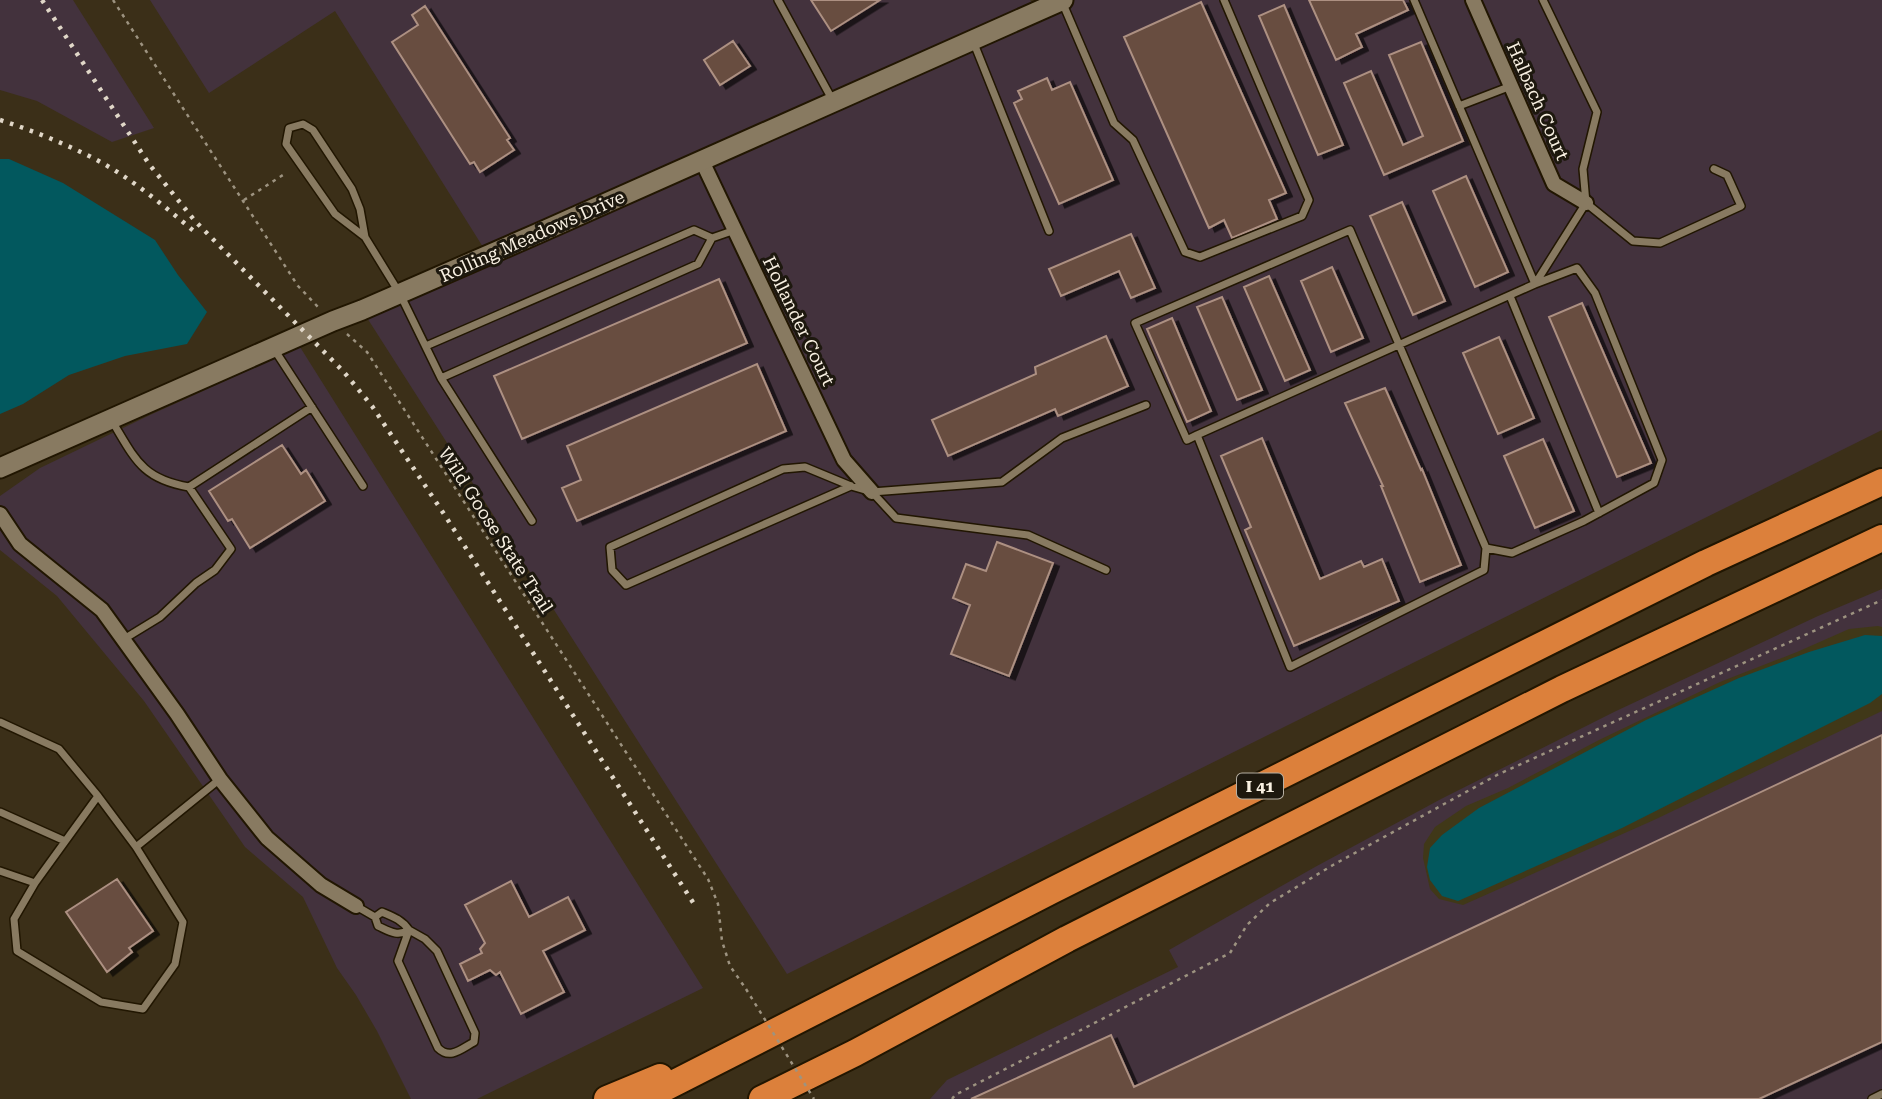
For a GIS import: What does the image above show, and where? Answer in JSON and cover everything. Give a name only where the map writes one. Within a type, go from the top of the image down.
[{"type":"highway","name":"I 41","points":[[643,1099],[1706,563],[1875,484]]},
{"type":"highway","points":[[762,1099],[855,1053],[1067,939],[1562,689],[1882,538]]},
{"type":"highway","points":[[607,1099],[753,1042]]},
{"type":"highway","points":[[779,1099],[855,1053]]},
{"type":"main road","name":"Rolling Meadows Drive","points":[[0,468],[973,40],[1033,6],[1062,0]]},
{"type":"street","name":"Halbach Court","points":[[1473,0],[1554,184],[1586,203]]},
{"type":"street","name":"Hollander Court","points":[[702,161],[844,460],[872,492]]},
{"type":"street","points":[[0,514],[20,544],[102,611],[177,714],[220,779],[267,838],[321,885],[356,906]]},
{"type":"lane","points":[[778,0],[833,102]]},
{"type":"lane","points":[[1062,0],[1114,123],[1133,140],[1185,252],[1200,257],[1302,216],[1309,200],[1224,0]]},
{"type":"lane","points":[[1414,0],[1535,284]]},
{"type":"lane","points":[[1535,284],[1586,203],[1583,169],[1597,112],[1543,0]]},
{"type":"lane","points":[[973,40],[1049,231]]},
{"type":"lane","points":[[1459,106],[1511,86]]},
{"type":"lane","points":[[365,237],[360,209],[352,189],[313,130],[303,124],[289,128],[286,144],[335,214],[365,237],[400,294],[441,378],[532,521]]},
{"type":"lane","points":[[1586,203],[1633,242],[1660,243],[1741,206],[1727,175],[1714,169]]},
{"type":"lane","points":[[426,346],[694,230],[712,238]]},
{"type":"lane","points":[[441,378],[698,264],[712,238],[735,230]]},
{"type":"lane","points":[[1198,435],[1290,667],[1484,570],[1486,548],[1399,345],[1350,230],[1135,323],[1187,440],[1198,435],[1399,345],[1510,296],[1535,284],[1577,268],[1595,293],[1662,460],[1654,483],[1584,522],[1512,553],[1486,548]]},
{"type":"lane","points":[[1510,296],[1599,513]]},
{"type":"lane","points":[[274,348],[363,486]]},
{"type":"lane","points":[[851,486],[626,585],[612,570],[610,547],[783,469],[805,467],[872,492],[1002,482],[1062,438],[1146,405]]},
{"type":"lane","points":[[110,419],[132,453],[149,472],[159,480],[189,486],[312,407]]},
{"type":"lane","points":[[123,640],[160,617],[196,583],[215,570],[231,549],[189,486]]},
{"type":"lane","points":[[872,492],[896,518],[1028,535],[1105,570]]},
{"type":"lane","points":[[0,722],[59,750],[98,796],[136,847],[183,922],[176,964],[143,1009],[101,1002],[17,951],[13,919],[35,883],[98,796]]},
{"type":"lane","points":[[136,847],[220,779]]},
{"type":"lane","points":[[0,812],[65,841]]},
{"type":"lane","points":[[0,871],[35,883]]},
{"type":"lane","points":[[356,906],[374,917],[377,926],[396,934],[409,930]]},
{"type":"lane","points":[[374,917],[382,912],[402,921],[409,930],[425,939],[437,951],[475,1033],[474,1042],[450,1054],[442,1053],[438,1048],[398,961],[409,930]]},
{"type":"lane","points":[[1872,1099],[1882,1094]]},
{"type":"path","name":"Wild Goose State Trail","points":[[113,0],[298,286],[366,352],[708,879],[718,904],[722,941],[730,966],[814,1099]]},
{"type":"path","points":[[244,200],[283,175]]},
{"type":"path","points":[[952,1099],[955,1095],[1230,953],[1247,925],[1270,903],[1333,865],[1497,775],[1882,600]]},
{"type":"shaded area","points":[[0,0],[73,0],[154,128],[112,142],[37,101],[0,90]]},
{"type":"shaded area","points":[[150,0],[1030,0],[1037,11],[1063,0],[1882,0],[1882,430],[787,974],[362,310],[488,255],[335,11],[209,93]]},
{"type":"shaded area","points":[[300,347],[703,988],[477,1099],[411,1099],[377,1031],[337,968],[303,897],[245,847],[144,701],[57,596],[0,550],[0,496],[40,468]]},
{"type":"shaded area","points":[[1882,589],[1882,1099],[930,1099],[947,1080],[1178,967],[1169,950],[1441,799],[1614,712],[1818,616]]},
{"type":"sand","points":[[1882,627],[1882,711],[1654,820],[1463,905],[1439,899],[1430,889],[1423,858],[1424,844],[1435,827],[1466,806],[1508,788],[1599,740],[1720,682],[1849,629]]},
{"type":"water","points":[[0,159],[9,159],[63,183],[155,240],[207,312],[187,344],[125,356],[69,375],[23,404],[0,414]]},
{"type":"water","points":[[1865,635],[1882,636],[1882,694],[1870,703],[1622,828],[1458,901],[1442,896],[1430,880],[1427,867],[1430,848],[1442,835],[1479,808],[1646,720],[1739,678]]},
{"type":"building","points":[[811,0],[880,0],[831,31]]},
{"type":"building","points":[[1309,0],[1403,0],[1408,10],[1356,34],[1362,47],[1336,60]]},
{"type":"building","points":[[1201,2],[1286,193],[1269,200],[1277,219],[1232,238],[1224,220],[1209,228],[1124,37]]},
{"type":"building","points":[[1284,5],[1343,145],[1318,155],[1259,16]]},
{"type":"building","points":[[425,6],[510,138],[507,140],[514,150],[480,172],[474,162],[470,164],[392,42],[418,25],[412,15]]},
{"type":"building","points":[[733,41],[750,66],[720,85],[704,60]]},
{"type":"building","points":[[1421,42],[1463,141],[1384,175],[1344,83],[1371,71],[1403,145],[1423,136],[1389,55]]},
{"type":"building","points":[[1047,78],[1052,90],[1070,82],[1113,180],[1059,204],[1014,103],[1022,99],[1018,91]]},
{"type":"building","points":[[1466,176],[1508,272],[1475,287],[1433,191]]},
{"type":"building","points":[[1402,202],[1445,301],[1413,315],[1370,216]]},
{"type":"building","points":[[1131,234],[1155,288],[1131,298],[1119,271],[1061,296],[1049,269]]},
{"type":"building","points":[[1332,267],[1363,338],[1331,352],[1301,281]]},
{"type":"building","points":[[1269,276],[1310,370],[1285,381],[1244,287]]},
{"type":"building","points":[[719,279],[747,343],[522,439],[494,376]]},
{"type":"building","points":[[1222,297],[1262,390],[1237,400],[1197,307]]},
{"type":"building","points":[[1582,303],[1651,463],[1617,477],[1549,317]]},
{"type":"building","points":[[1172,318],[1211,411],[1187,422],[1147,329]]},
{"type":"building","points":[[1106,336],[1128,386],[1058,416],[1055,409],[948,456],[932,420],[1036,374],[1035,367]]},
{"type":"building","points":[[1499,337],[1534,418],[1498,434],[1463,353]]},
{"type":"building","points":[[757,364],[786,431],[577,521],[562,488],[581,480],[567,446]]},
{"type":"building","points":[[1385,388],[1461,565],[1420,582],[1383,486],[1345,403]]},
{"type":"building","points":[[1262,438],[1320,579],[1361,561],[1364,567],[1382,559],[1399,601],[1294,646],[1245,530],[1251,527],[1221,456]]},
{"type":"building","points":[[1543,439],[1574,511],[1535,528],[1504,456]]},
{"type":"building","points":[[282,445],[301,474],[306,470],[325,501],[250,548],[232,519],[228,521],[209,491]]},
{"type":"building","points":[[997,542],[1053,563],[1009,676],[951,654],[970,605],[953,598],[966,564],[986,571]]},
{"type":"building","points":[[1882,735],[1882,1042],[1759,1099],[971,1099],[1111,1035],[1134,1087]]},
{"type":"building","points":[[117,879],[153,931],[129,948],[132,952],[107,972],[66,912]]},
{"type":"building","points":[[511,881],[529,917],[568,897],[585,930],[543,951],[564,992],[521,1014],[500,972],[496,975],[490,970],[468,981],[460,964],[482,953],[480,949],[485,943],[465,905]]},
{"type":"railway","points":[[42,0],[149,164],[195,221],[343,371],[372,406],[694,904]]},
{"type":"railway","points":[[0,120],[57,141],[119,173],[196,233]]}]
